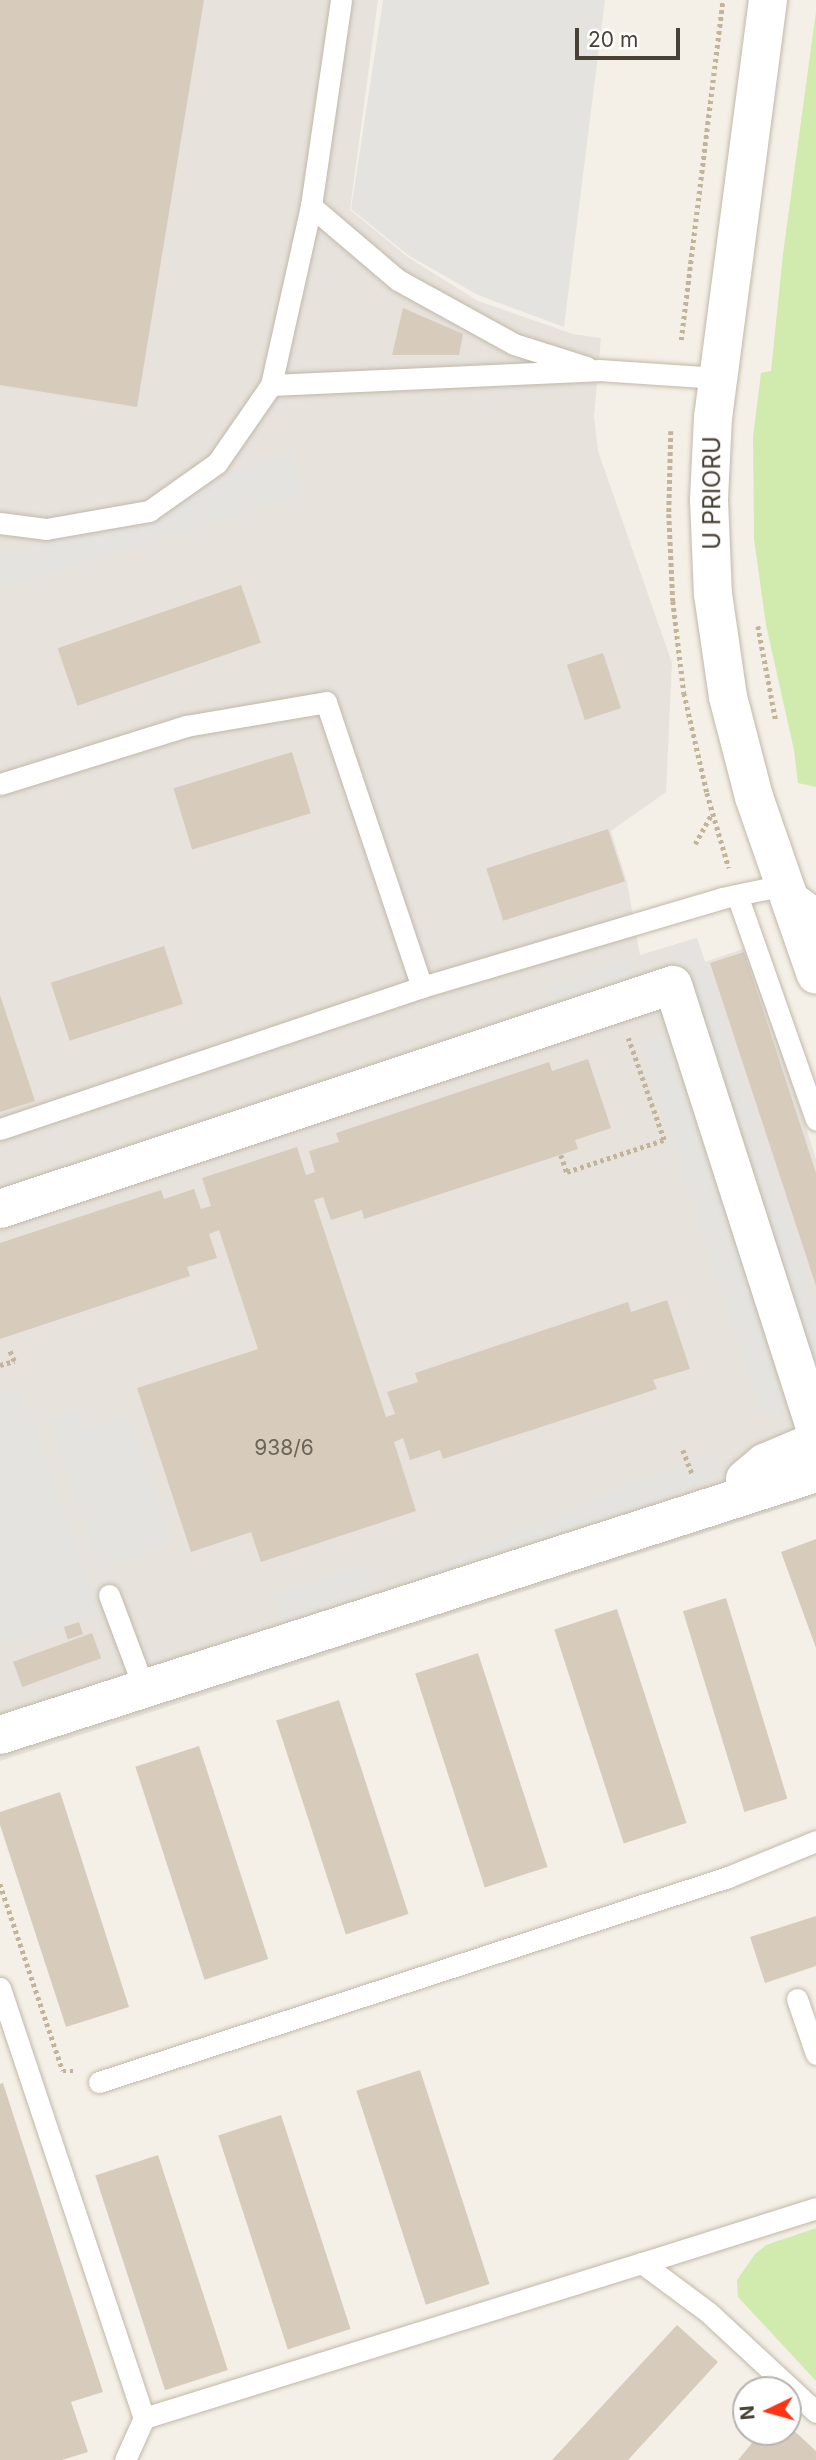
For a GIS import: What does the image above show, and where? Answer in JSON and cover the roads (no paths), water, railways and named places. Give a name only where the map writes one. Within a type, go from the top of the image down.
[{"type":"street","name":"U PRIORU","points":[[768,0],[713,417],[709,500],[713,594],[728,697],[754,797],[816,975]]},
{"type":"street","points":[[0,1209],[673,985],[816,1430]]},
{"type":"street","points":[[720,1502],[764,1463],[816,1441]]},
{"type":"street","points":[[0,1735],[816,1473]]},
{"type":"lane","points":[[0,523],[46,529],[149,511],[217,463],[271,385],[311,206],[341,0]]},
{"type":"lane","points":[[311,206],[398,280],[514,344],[598,370]]},
{"type":"lane","points":[[271,385],[598,370],[719,378]]},
{"type":"lane","points":[[0,784],[186,726],[326,702],[422,986]]},
{"type":"lane","points":[[0,1129],[422,986],[737,895],[784,885],[816,908]]},
{"type":"lane","points":[[737,895],[816,1119]]},
{"type":"lane","points":[[109,1594],[144,1688]]},
{"type":"lane","points":[[99,2082],[739,1874],[816,1841]]},
{"type":"lane","points":[[0,1988],[144,2418],[125,2460]]},
{"type":"lane","points":[[797,1999],[816,2054]]},
{"type":"lane","points":[[144,2418],[816,2208]]},
{"type":"lane","points":[[642,2263],[708,2312],[816,2412]]}]
